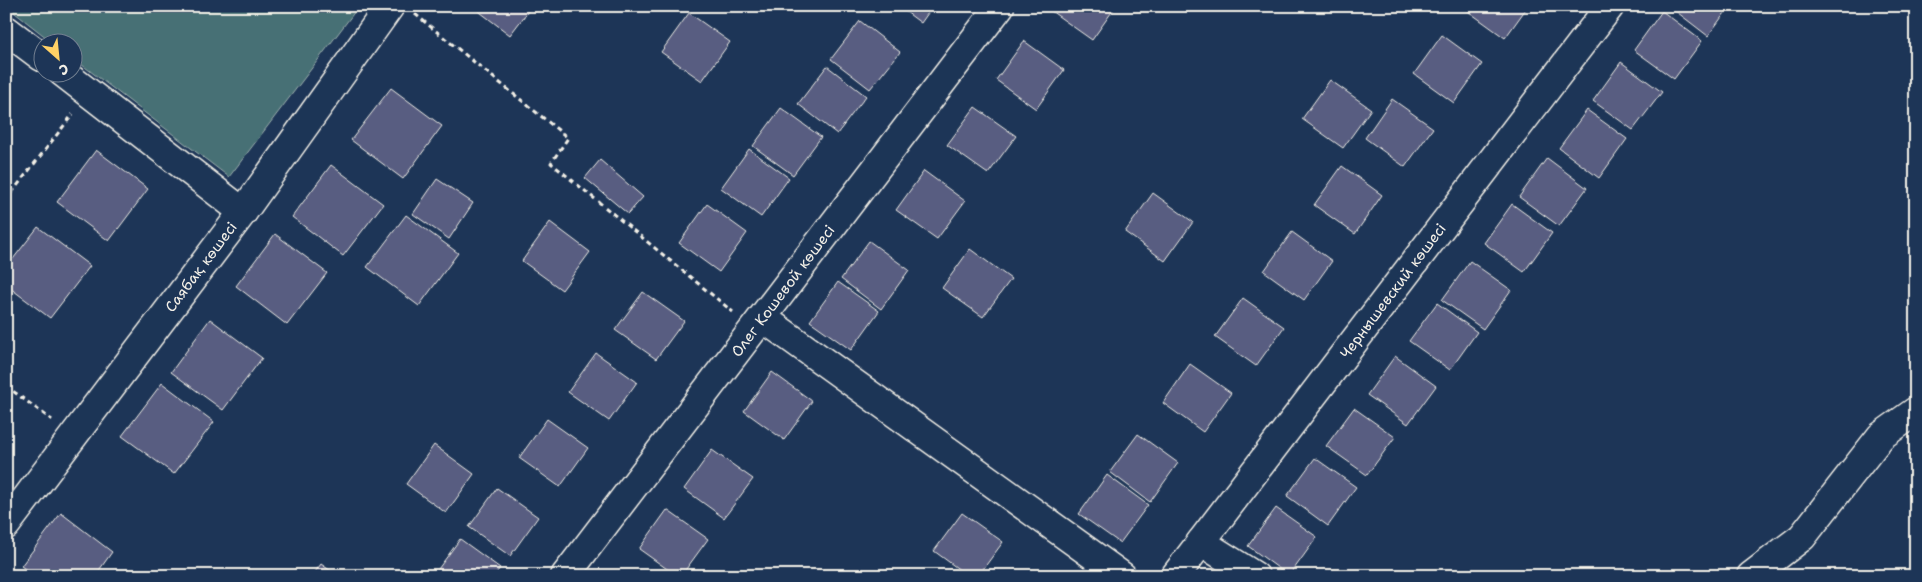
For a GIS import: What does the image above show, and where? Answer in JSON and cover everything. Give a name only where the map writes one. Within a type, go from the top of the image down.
[{"type":"street","name":"Олег Кошевой көшесі","points":[[565,576],[1000,6]]},
{"type":"street","name":"Чернышевский көшесі","points":[[1175,576],[1610,6]]},
{"type":"street","name":"Саябақ көшесі","points":[[6,525],[243,212],[402,9]]},
{"type":"street","points":[[6,30],[32,50]]},
{"type":"street","points":[[75,82],[243,212]]},
{"type":"street","points":[[759,324],[1122,576]]},
{"type":"street","points":[[1751,576],[1802,537],[1881,436],[1916,411]]},
{"type":"street","points":[[1201,542],[1255,576]]},
{"type":"path","points":[[402,9],[568,138],[551,163],[759,324]]},
{"type":"path","points":[[6,200],[90,93]]},
{"type":"path","points":[[6,386],[74,436]]},
{"type":"green space","points":[[6,6],[359,6],[229,177],[82,65],[82,32],[39,32]]},
{"type":"building","points":[[472,6],[532,6],[510,35]]},
{"type":"building","points":[[898,6],[933,6],[921,23]]},
{"type":"building","points":[[1054,6],[1116,6],[1092,40],[1051,11]]},
{"type":"building","points":[[1467,6],[1528,6],[1505,38],[1465,9]]},
{"type":"building","points":[[1669,6],[1730,6],[1708,36]]},
{"type":"building","points":[[1662,11],[1702,41],[1674,79],[1634,50]]},
{"type":"building","points":[[689,13],[730,42],[702,81],[661,52]]},
{"type":"building","points":[[860,21],[900,52],[870,89],[831,59]]},
{"type":"building","points":[[1442,35],[1482,64],[1454,103],[1414,74]]},
{"type":"building","points":[[1024,41],[1064,70],[1036,109],[996,80]]},
{"type":"building","points":[[1621,62],[1662,92],[1633,130],[1593,101]]},
{"type":"building","points":[[827,66],[866,96],[837,134],[798,104]]},
{"type":"building","points":[[1330,80],[1371,109],[1343,148],[1302,119]]},
{"type":"building","points":[[391,88],[442,126],[403,179],[351,140]]},
{"type":"building","points":[[1392,99],[1433,128],[1405,167],[1365,138]]},
{"type":"building","points":[[975,107],[1016,136],[988,174],[947,145]]},
{"type":"building","points":[[781,108],[821,137],[793,175],[753,146]]},
{"type":"building","points":[[1587,110],[1627,139],[1599,178],[1559,148]]},
{"type":"building","points":[[749,149],[789,178],[761,217],[721,188]]},
{"type":"building","points":[[96,150],[148,189],[109,241],[57,202]]},
{"type":"building","points":[[1547,158],[1587,188],[1559,226],[1519,197]]},
{"type":"building","points":[[600,160],[643,197],[628,214],[585,178]]},
{"type":"building","points":[[331,165],[383,204],[343,256],[292,217]]},
{"type":"building","points":[[1342,166],[1382,195],[1355,234],[1314,205]]},
{"type":"building","points":[[924,171],[965,201],[937,239],[896,210]]},
{"type":"building","points":[[437,179],[473,203],[449,239],[413,214]]},
{"type":"building","points":[[1153,193],[1193,222],[1165,261],[1125,232]]},
{"type":"building","points":[[707,204],[747,233],[719,272],[679,243]]},
{"type":"building","points":[[1512,204],[1552,233],[1524,272],[1484,243]]},
{"type":"building","points":[[406,215],[458,253],[419,306],[367,267]]},
{"type":"building","points":[[550,222],[590,252],[562,290],[522,261]]},
{"type":"building","points":[[38,227],[90,266],[50,318],[6,285],[6,268]]},
{"type":"building","points":[[1292,232],[1332,261],[1304,300],[1264,271]]},
{"type":"building","points":[[275,234],[327,273],[287,325],[236,286]]},
{"type":"building","points":[[869,241],[909,270],[881,309],[841,279]]},
{"type":"building","points":[[970,249],[1011,279],[983,317],[942,288]]},
{"type":"building","points":[[1470,261],[1511,290],[1483,329],[1442,300]]},
{"type":"building","points":[[838,282],[879,311],[851,350],[810,321]]},
{"type":"building","points":[[643,292],[684,321],[656,359],[615,330]]},
{"type":"building","points":[[1243,298],[1284,327],[1256,366],[1215,337]]},
{"type":"building","points":[[1437,303],[1477,332],[1450,370],[1409,341]]},
{"type":"building","points":[[210,319],[262,358],[223,410],[171,372]]},
{"type":"building","points":[[596,353],[637,382],[609,421],[568,392]]},
{"type":"building","points":[[1395,356],[1436,386],[1408,424],[1367,395]]},
{"type":"building","points":[[1190,364],[1231,393],[1203,432],[1163,403]]},
{"type":"building","points":[[772,372],[812,401],[784,440],[744,411]]},
{"type":"building","points":[[162,383],[214,422],[174,474],[122,436]]},
{"type":"building","points":[[1354,408],[1395,437],[1367,475],[1326,446]]},
{"type":"building","points":[[547,419],[588,448],[560,487],[519,458]]},
{"type":"building","points":[[1138,434],[1178,463],[1150,502],[1110,472]]},
{"type":"building","points":[[434,445],[474,474],[446,513],[406,484]]},
{"type":"building","points":[[712,450],[753,479],[724,518],[684,489]]},
{"type":"building","points":[[1315,458],[1356,487],[1328,526],[1287,496]]},
{"type":"building","points":[[1107,475],[1148,505],[1120,543],[1079,514]]},
{"type":"building","points":[[497,488],[538,517],[510,556],[469,527]]},
{"type":"building","points":[[1276,508],[1317,537],[1289,576],[1248,546]]},
{"type":"building","points":[[667,510],[708,539],[681,576],[677,576],[639,549]]},
{"type":"building","points":[[61,513],[112,552],[95,576],[35,576],[21,566]]},
{"type":"building","points":[[962,513],[1003,542],[978,576],[968,576],[934,551]]},
{"type":"building","points":[[460,539],[500,568],[494,576],[433,576]]},
{"type":"building","points":[[321,564],[338,576],[312,576]]},
{"type":"building","points":[[1039,570],[1046,576],[1035,576]]}]
